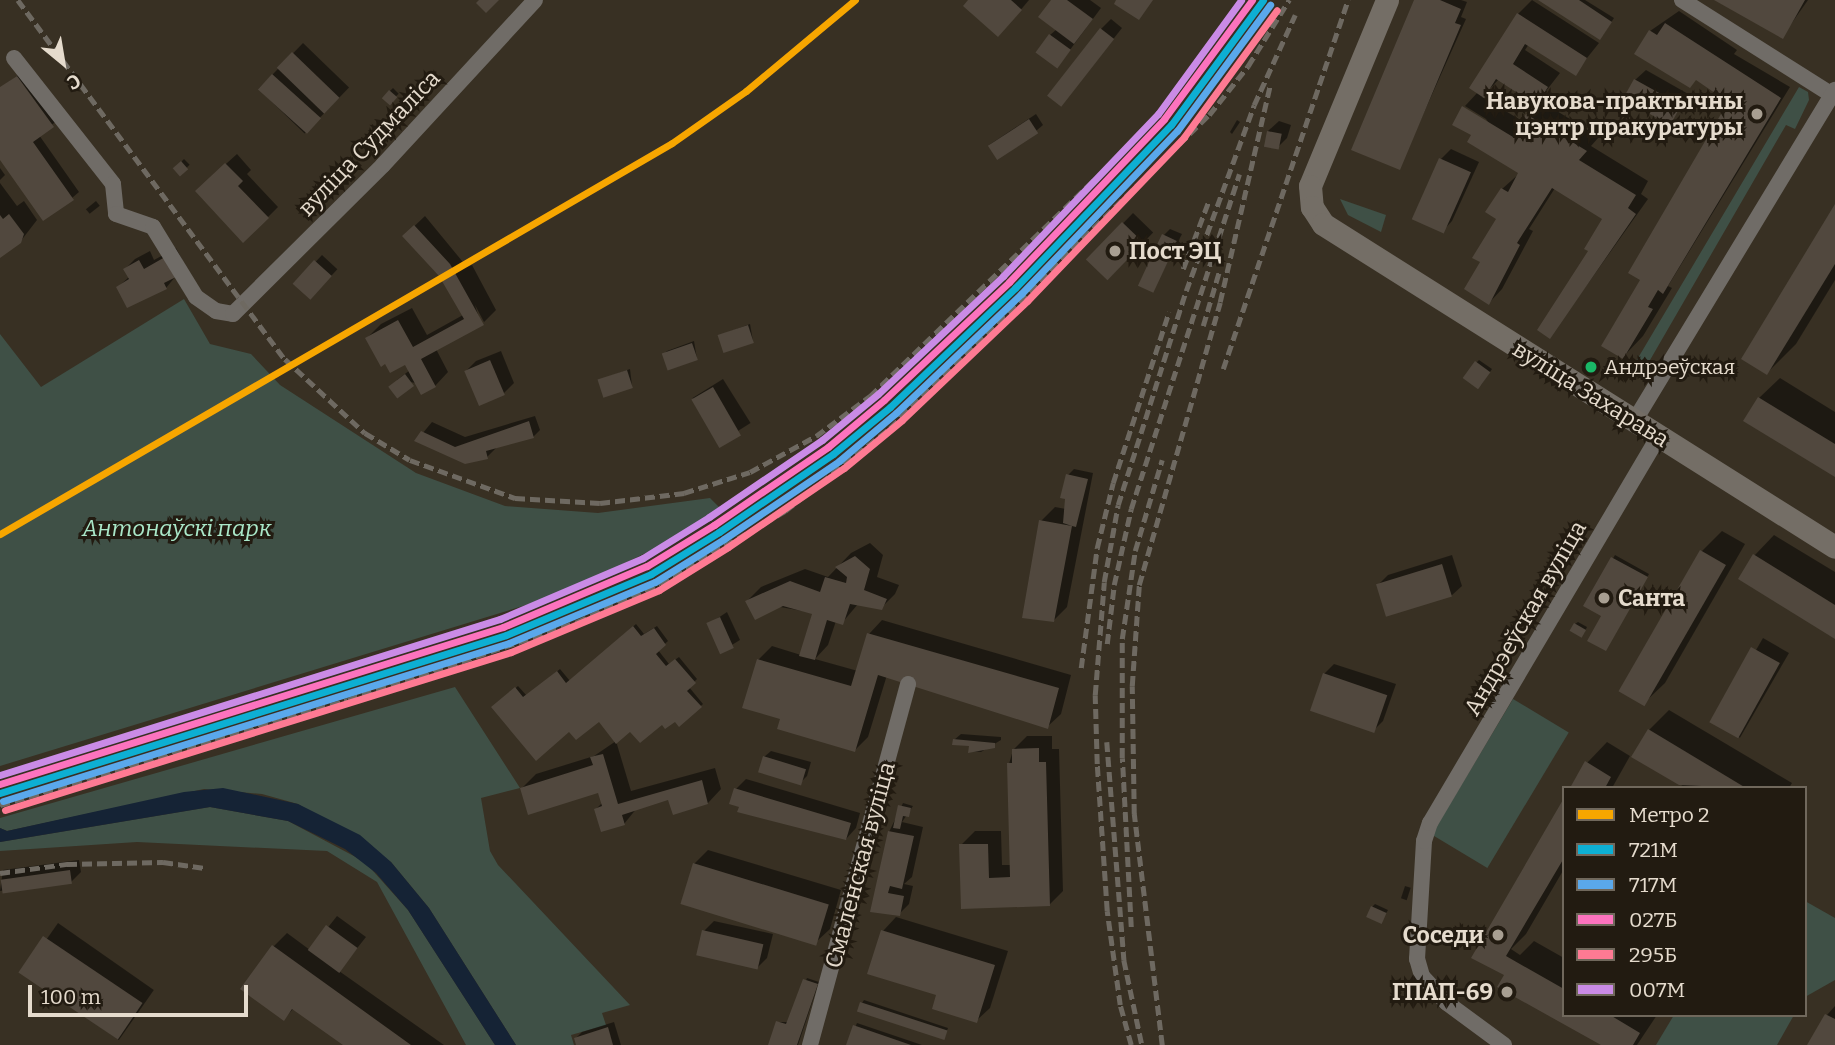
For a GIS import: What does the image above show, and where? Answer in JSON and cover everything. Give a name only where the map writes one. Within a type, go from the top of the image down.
[{"type":"main road","name":"вуліца Захарава","points":[[1387,0],[1310,186],[1317,216],[1346,242],[1835,547]]},
{"type":"street","name":"вуліца Судмаліса","points":[[14,58],[113,184],[116,214],[152,228],[196,297],[216,311],[233,314],[383,164],[535,0]]},
{"type":"street","points":[[1634,420],[1833,93],[1682,0]]},
{"type":"street","name":"Андрэеўская вуліца","points":[[1504,1045],[1447,1003],[1419,967],[1424,841],[1430,823],[1658,436]]},
{"type":"street","name":"Смаленская вуліца","points":[[810,1045],[908,684]]},
{"type":"green space","points":[[1799,87],[1808,92],[1809,100],[1795,129],[1786,125],[1646,367],[1635,363]]},
{"type":"green space","points":[[1340,199],[1386,215],[1381,232],[1348,215]]},
{"type":"green space","name":"Антонаўскі парк","points":[[184,299],[210,344],[251,354],[280,385],[416,473],[505,506],[598,513],[710,498],[721,509],[662,545],[559,595],[0,766],[0,334],[41,387]]},
{"type":"green space","points":[[455,687],[520,788],[481,798],[490,851],[498,865],[630,1005],[602,1013],[606,1025],[571,1035],[574,1045],[516,1045],[429,908],[391,862],[298,804],[262,794],[204,789],[7,831],[0,828],[0,818]]},
{"type":"green space","points":[[1513,699],[1569,732],[1487,868],[1432,834]]},
{"type":"green space","points":[[210,807],[288,821],[365,862],[408,910],[495,1045],[466,1045],[377,882],[327,851],[137,842],[0,851],[0,842]]},
{"type":"green space","points":[[1807,902],[1835,918],[1835,980],[1807,996]]},
{"type":"green space","points":[[1673,1017],[1793,1017],[1777,1045],[1656,1045]]},
{"type":"water","points":[[223,788],[298,804],[360,835],[391,862],[429,908],[516,1045],[495,1045],[408,910],[376,873],[345,849],[288,821],[210,807],[0,842],[0,828],[7,831],[184,792]]},
{"type":"building","points":[[479,0],[499,0],[486,13],[476,3]]},
{"type":"building","points":[[968,0],[1011,0],[1022,10],[998,37],[963,6]]},
{"type":"building","points":[[1051,0],[1067,0],[1093,19],[1074,44],[1038,17]]},
{"type":"building","points":[[1116,0],[1153,0],[1139,20],[1114,4]]},
{"type":"building","points":[[1414,0],[1440,0],[1461,9],[1455,23],[1461,25],[1400,170],[1351,150]]},
{"type":"building","points":[[1538,0],[1579,0],[1612,22],[1600,40]]},
{"type":"building","points":[[1714,0],[1805,0],[1783,39]]},
{"type":"building","points":[[1517,13],[1587,58],[1576,76],[1525,44],[1513,64],[1548,87],[1536,105],[1496,79],[1484,98],[1469,88]]},
{"type":"building","points":[[1665,23],[1781,98],[1663,294],[1658,290],[1648,307],[1653,309],[1623,359],[1601,346],[1640,280],[1628,273],[1728,102],[1696,80],[1690,88],[1634,54],[1649,30],[1657,35]]},
{"type":"building","points":[[1100,28],[1114,39],[1061,107],[1047,96]]},
{"type":"building","points":[[1049,34],[1071,50],[1057,68],[1035,53]]},
{"type":"building","points":[[292,52],[339,98],[324,114],[277,68]]},
{"type":"building","points":[[272,74],[321,118],[307,134],[258,90]]},
{"type":"building","points":[[17,76],[54,127],[33,142],[74,200],[43,221],[0,160],[0,87]]},
{"type":"building","points":[[1634,79],[1681,105],[1670,125],[1623,99]]},
{"type":"building","points":[[389,90],[397,97],[390,106],[382,98]]},
{"type":"building","points":[[1462,106],[1513,137],[1526,114],[1587,151],[1579,160],[1636,195],[1628,208],[1636,214],[1550,339],[1537,330],[1588,251],[1584,249],[1602,219],[1552,188],[1517,243],[1520,245],[1489,305],[1464,289],[1480,262],[1472,258],[1496,219],[1485,212],[1501,188],[1508,192],[1518,173],[1467,142],[1471,135],[1452,125]]},
{"type":"building","points":[[1029,119],[1038,133],[997,160],[988,146]]},
{"type":"building","points":[[1267,131],[1282,134],[1279,150],[1264,147]]},
{"type":"building","points":[[1439,158],[1471,172],[1444,233],[1412,219]]},
{"type":"building","points":[[181,161],[188,169],[180,177],[173,168]]},
{"type":"building","points":[[225,163],[243,181],[238,186],[269,218],[243,243],[195,191]]},
{"type":"building","points":[[1835,204],[1835,264],[1767,375],[1741,359]]},
{"type":"building","points":[[9,214],[24,234],[21,243],[0,258],[0,215],[3,219]]},
{"type":"building","name":"Пост ЭЦ","points":[[1122,222],[1144,243],[1107,280],[1086,259]]},
{"type":"building","points":[[414,225],[450,264],[484,325],[421,359],[436,387],[421,395],[405,365],[390,373],[385,364],[381,367],[365,338],[398,320],[413,347],[464,319],[439,276],[402,236]]},
{"type":"building","points":[[1162,234],[1177,241],[1153,293],[1138,286]]},
{"type":"building","points":[[165,257],[176,277],[164,283],[167,289],[127,308],[116,287],[129,279],[123,269],[139,260],[144,269]]},
{"type":"building","points":[[314,260],[332,276],[310,300],[293,284]]},
{"type":"building","points":[[748,325],[754,343],[723,353],[718,335]]},
{"type":"building","points":[[692,343],[698,360],[668,370],[662,353]]},
{"type":"building","points":[[490,360],[505,395],[479,406],[464,371]]},
{"type":"building","points":[[1475,361],[1490,372],[1478,389],[1463,378]]},
{"type":"building","points":[[627,370],[633,388],[603,398],[598,380]]},
{"type":"building","points":[[405,374],[414,386],[397,399],[388,387]]},
{"type":"building","points":[[713,387],[741,435],[719,448],[691,400]]},
{"type":"building","points":[[1758,397],[1835,444],[1835,477],[1743,421]]},
{"type":"building","points":[[529,421],[534,438],[486,451],[488,459],[465,464],[414,441],[421,431],[455,447]]},
{"type":"building","points":[[1066,474],[1088,479],[1076,527],[1063,523],[1065,499],[1060,498]]},
{"type":"building","points":[[1039,520],[1072,526],[1054,622],[1022,618]]},
{"type":"building","points":[[1700,550],[1726,565],[1644,706],[1618,691]]},
{"type":"building","points":[[1753,554],[1835,605],[1835,639],[1738,579]]},
{"type":"building","points":[[855,556],[870,569],[864,590],[887,599],[882,610],[850,604],[843,625],[827,620],[815,660],[799,656],[812,614],[783,606],[755,620],[745,601],[790,581],[820,592],[825,577],[846,583],[847,577],[835,567]]},
{"type":"building","points":[[1611,557],[1648,577],[1606,651],[1587,641],[1601,616],[1583,606]]},
{"type":"building","points":[[1442,564],[1452,597],[1386,617],[1376,584]]},
{"type":"building","points":[[720,617],[734,648],[720,654],[706,623]]},
{"type":"building","points":[[1574,623],[1586,630],[1582,638],[1570,631]]},
{"type":"building","points":[[633,626],[641,636],[654,628],[666,645],[656,654],[666,666],[675,659],[696,683],[687,691],[702,707],[679,727],[675,722],[665,729],[662,725],[640,743],[630,732],[616,744],[599,722],[576,740],[569,732],[536,761],[491,707],[515,687],[523,697],[557,671],[566,683]]},
{"type":"building","points":[[867,633],[1059,688],[1048,729],[878,675],[855,752],[777,729],[780,719],[742,708],[757,659],[851,686]]},
{"type":"building","points":[[1751,647],[1780,663],[1738,738],[1709,722]]},
{"type":"building","points":[[1323,673],[1387,695],[1374,733],[1310,711]]},
{"type":"building","points":[[1648,729],[1743,786],[1679,785],[1631,757]]},
{"type":"building","points":[[953,739],[995,743],[995,748],[968,753],[969,746],[952,745]]},
{"type":"building","points":[[1039,748],[1039,762],[1046,762],[1050,906],[961,909],[959,844],[988,844],[989,878],[1010,877],[1007,763],[1012,763],[1012,749]]},
{"type":"building","points":[[603,754],[618,804],[702,780],[708,804],[673,815],[668,800],[622,815],[625,825],[601,832],[594,809],[602,806],[598,793],[528,815],[520,788],[593,765],[590,757]]},
{"type":"building","points":[[763,756],[806,769],[801,785],[758,772]]},
{"type":"building","points":[[1585,761],[1611,777],[1606,786],[1571,786]]},
{"type":"building","points":[[734,788],[851,823],[846,840],[737,812],[739,807],[729,804]]},
{"type":"building","points":[[1562,801],[1562,861],[1506,956],[1562,988],[1562,1017],[1613,1017],[1640,1033],[1633,1045],[1601,1045],[1497,987],[1504,975],[1471,958]]},
{"type":"building","points":[[898,805],[911,808],[909,817],[903,816],[900,829],[893,828]]},
{"type":"building","points":[[888,831],[914,836],[902,889],[890,886],[888,893],[904,896],[900,916],[870,912]]},
{"type":"building","points":[[693,863],[829,905],[816,946],[680,904]]},
{"type":"building","points":[[70,870],[72,884],[3,894],[1,880]]},
{"type":"building","points":[[1371,906],[1387,913],[1382,924],[1366,917]]},
{"type":"building","points":[[326,925],[358,948],[339,973],[308,950]]},
{"type":"building","points":[[702,930],[763,944],[758,970],[696,955]]},
{"type":"building","points":[[881,930],[995,965],[977,1023],[932,1009],[936,995],[867,974]]},
{"type":"building","points":[[43,936],[142,1003],[118,1040],[18,972]]},
{"type":"building","points":[[272,945],[411,1045],[343,1045],[292,1009],[284,1021],[240,989]]},
{"type":"building","points":[[803,979],[818,984],[797,1045],[768,1045],[776,1021],[786,1024]]},
{"type":"building","points":[[860,1002],[947,1030],[944,1040],[857,1012]]},
{"type":"building","points":[[1825,1014],[1835,1019],[1835,1045],[1807,1045]]},
{"type":"building","points":[[853,1025],[911,1045],[846,1045]]},
{"type":"building","points":[[608,1027],[613,1045],[576,1045],[574,1038]]},
{"type":"railway","points":[[18,0],[285,359],[365,433],[410,460],[515,498],[600,503],[684,493],[750,472],[816,436],[870,396],[1095,179]]},
{"type":"railway","points":[[0,805],[348,700],[577,622],[660,584],[785,511],[890,428],[1209,115],[1248,66],[1289,0]]},
{"type":"railway","points":[[1223,369],[1348,0]]},
{"type":"railway","points":[[1131,1045],[1120,1005],[1107,911],[1097,764],[1095,695],[1104,582],[1118,505],[1186,291],[1254,105],[1295,15]]},
{"type":"railway","points":[[1162,1045],[1134,814],[1132,686],[1139,585],[1220,302],[1270,85]]},
{"type":"railway","points":[[1107,644],[1114,585],[1131,509],[1239,174]]},
{"type":"railway","points":[[1183,269],[1208,203]]},
{"type":"railway","points":[[1203,326],[1219,272]]},
{"type":"railway","points":[[1081,668],[1097,548],[1113,483],[1169,312]]},
{"type":"railway","points":[[1131,927],[1122,758],[1122,639],[1135,551],[1162,460]]},
{"type":"railway","points":[[1107,742],[1124,960],[1142,1045]]},
{"type":"railway","points":[[0,873],[67,864],[163,862],[205,868]]},
{"type":"metro line","name":"2","points":[[0,534],[672,143],[746,91],[855,0]]},
{"type":"transit line","name":"007М","points":[[0,775],[500,619],[643,558],[709,517],[822,440],[878,394],[1003,276],[1158,114],[1241,0]]},
{"type":"transit line","name":"027Б","points":[[0,784],[503,627],[647,566],[714,525],[828,447],[884,400],[1009,282],[1164,119],[1252,0]]},
{"type":"transit line","name":"721М","points":[[0,793],[506,635],[651,574],[719,532],[833,454],[890,407],[1015,288],[1171,125],[1263,0]]},
{"type":"transit line","name":"717М","points":[[3,801],[509,643],[655,582],[724,539],[839,461],[896,413],[1021,294],[1177,131],[1270,5]]},
{"type":"transit line","name":"295Б","points":[[5,810],[511,652],[659,590],[728,547],[844,468],[902,420],[1027,301],[1184,137],[1277,10]]},
{"type":"place","name":"Навукова-практычны цэнтр пракуратуры","points":[[1757,114]]},
{"type":"place","name":"Пост ЭЦ","points":[[1115,251]]},
{"type":"place","name":"Андрэеўская","points":[[1591,367]]},
{"type":"place","name":"Санта","points":[[1604,598]]},
{"type":"place","name":"Соседи","points":[[1498,935]]},
{"type":"place","name":"ГПАП-69","points":[[1507,992]]}]
